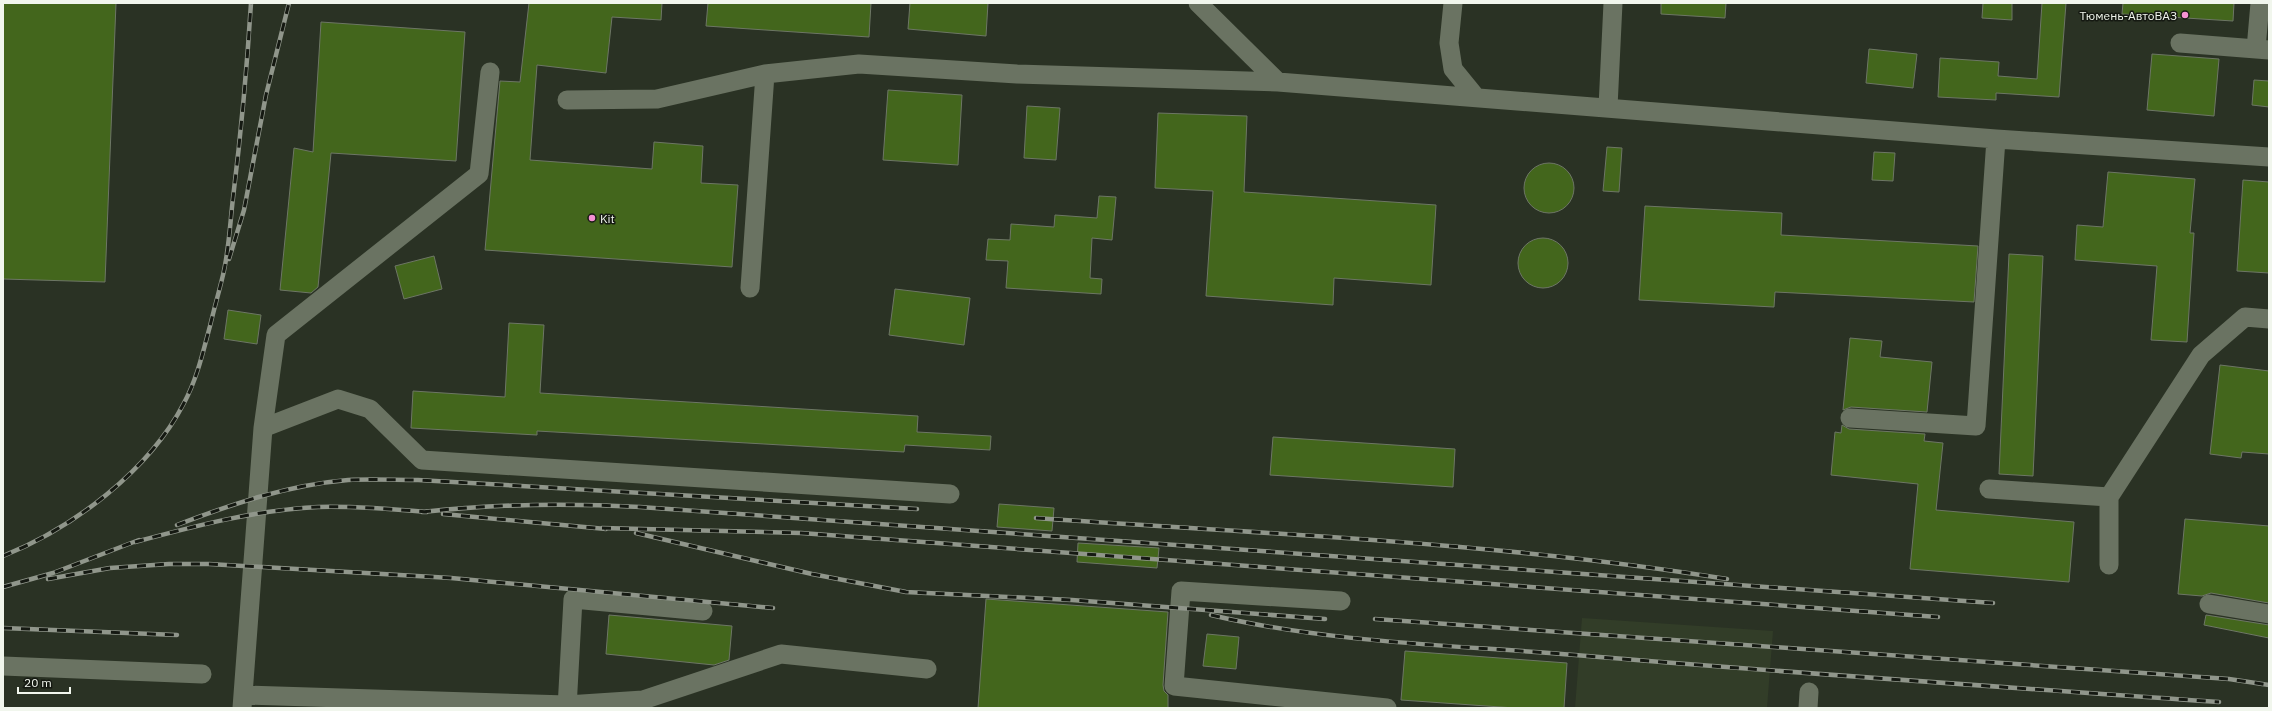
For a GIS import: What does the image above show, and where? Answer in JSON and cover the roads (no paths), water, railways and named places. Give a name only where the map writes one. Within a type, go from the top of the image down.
[{"type":"lane","points":[[1198,3],[1278,82]]},
{"type":"lane","points":[[1453,3],[1449,43],[1453,69],[1475,96]]},
{"type":"lane","points":[[1608,108],[1612,3]]},
{"type":"lane","points":[[2180,43],[2263,50],[2260,3]]},
{"type":"lane","points":[[567,100],[657,99],[765,74],[859,64],[1017,74],[1278,82],[1475,96],[1996,139],[2269,158]]},
{"type":"lane","points":[[490,72],[479,174],[276,335],[263,428],[243,701],[567,706],[643,700],[781,654],[927,669]]},
{"type":"lane","points":[[750,288],[765,74]]},
{"type":"lane","points":[[1850,418],[1976,426],[1996,139]]},
{"type":"lane","points":[[2109,564],[2109,497],[2201,355],[2245,317],[2269,319]]},
{"type":"lane","points":[[263,428],[338,399],[370,409],[422,460],[950,494]]},
{"type":"lane","points":[[1989,489],[2109,497]]},
{"type":"lane","points":[[1341,601],[1181,591],[1174,686],[1387,708]]},
{"type":"lane","points":[[567,706],[573,599],[703,611]]},
{"type":"lane","points":[[2209,604],[2269,614]]},
{"type":"lane","points":[[3,666],[202,674]]},
{"type":"railway","points":[[3,556],[56,530],[82,513],[130,474],[151,452],[169,428],[189,394],[202,355],[227,256],[246,76],[251,3]]},
{"type":"railway","points":[[229,259],[244,210],[266,95],[289,3]]},
{"type":"railway","points":[[177,525],[261,496],[304,486],[348,480],[418,480],[917,509]]},
{"type":"railway","points":[[422,512],[476,507],[531,505],[640,507],[1993,603]]},
{"type":"railway","points":[[135,542],[180,530],[271,511],[318,507],[345,507],[427,512]]},
{"type":"railway","points":[[443,514],[606,529]]},
{"type":"railway","points":[[1036,518],[1468,548],[1641,566],[1727,579]]},
{"type":"railway","points":[[602,528],[801,533],[1938,617]]},
{"type":"railway","points":[[636,533],[812,574],[906,592],[1072,600],[1325,619]]},
{"type":"railway","points":[[3,587],[53,573],[139,540]]},
{"type":"railway","points":[[48,579],[110,568],[169,564],[209,564],[451,578],[773,608]]},
{"type":"railway","points":[[1211,615],[1301,632],[1392,642],[1816,674],[2219,702]]},
{"type":"railway","points":[[1375,619],[2229,679],[2269,685]]},
{"type":"railway","points":[[3,628],[177,635]]},
{"type":"place","name":"Тюмень-АвтоВАЗ","points":[[2185,15]]},
{"type":"place","name":"Kit","points":[[592,218]]}]
